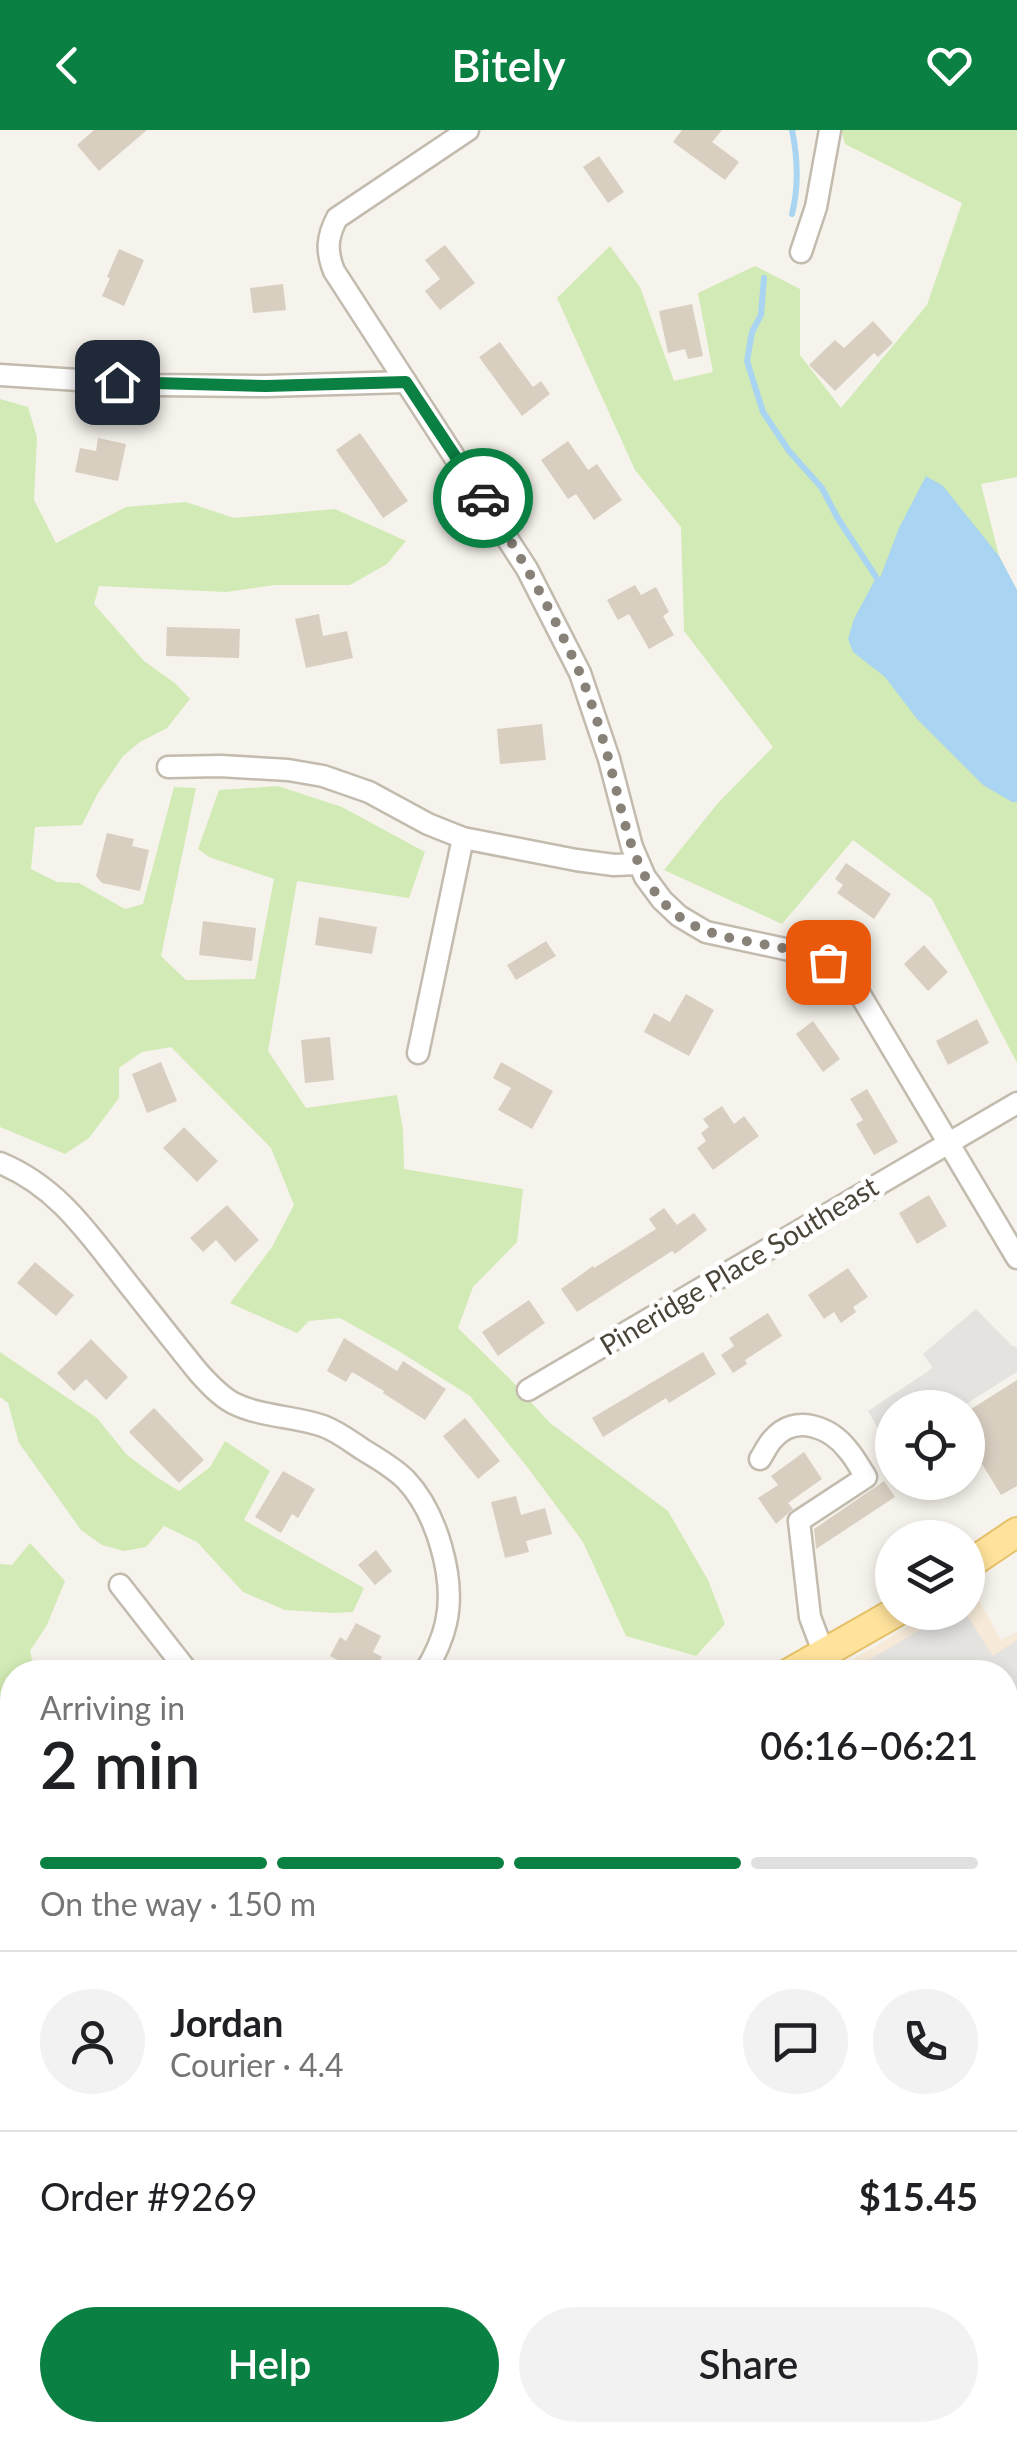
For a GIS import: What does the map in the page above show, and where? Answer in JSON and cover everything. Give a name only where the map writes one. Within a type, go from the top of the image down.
[{"type":"main road","points":[[985,1554],[1017,1532]]},
{"type":"main road","points":[[813,1660],[875,1624]]},
{"type":"street","points":[[468,130],[337,218],[328,234],[334,271],[527,569],[580,673],[632,847],[645,877],[664,904],[706,932],[798,952],[839,969],[855,986],[1017,1258]]},
{"type":"street","points":[[801,252],[816,206],[830,130]]},
{"type":"street","points":[[0,375],[156,385],[406,382]]},
{"type":"street","points":[[168,767],[220,766],[323,776],[369,792],[463,838],[576,860],[639,864]]},
{"type":"street","points":[[418,1053],[463,838]]},
{"type":"street","name":"Pineridge Place Southeast","points":[[528,1390],[1017,1103]]},
{"type":"street","points":[[0,1163],[40,1183],[76,1217],[217,1392],[251,1410],[322,1426],[393,1468],[408,1483],[433,1522],[449,1599],[446,1623],[432,1660]]},
{"type":"street","points":[[760,1459],[774,1436],[792,1426],[806,1424],[826,1430],[847,1448],[866,1477],[799,1520],[810,1617],[824,1654]]},
{"type":"street","points":[[120,1585],[179,1660]]},
{"type":"shaded area","points":[[976,1309],[1017,1347],[1017,1372],[985,1392],[900,1390],[933,1368],[923,1354]]},
{"type":"shaded area","points":[[985,1611],[1001,1640],[1017,1632],[1017,1660],[852,1660],[902,1630],[985,1630]]},
{"type":"shaded area","points":[[920,1630],[977,1630],[993,1656],[1017,1640],[1017,1660],[869,1660]]},
{"type":"green space","points":[[841,130],[1017,130],[1017,477],[981,484],[999,556],[1017,590],[1017,1063],[932,899],[853,840],[782,924],[664,870],[718,803],[773,747],[684,631],[681,527],[635,470],[557,298],[610,246],[640,287],[674,381],[713,372],[698,293],[755,266],[800,289],[800,355],[841,408],[927,305],[962,203],[845,144]]},
{"type":"green space","points":[[0,399],[28,407],[37,437],[34,500],[56,543],[126,507],[186,502],[234,518],[335,509],[406,541],[387,564],[350,585],[275,585],[226,592],[99,586],[94,604],[144,661],[190,699],[167,728],[123,756],[82,825],[35,827],[31,869],[57,882],[79,883],[125,909],[143,904],[174,787],[196,788],[161,956],[186,980],[255,979],[274,879],[209,857],[198,849],[219,790],[278,786],[342,807],[425,852],[409,898],[297,881],[268,1051],[306,1108],[397,1095],[404,1169],[523,1189],[517,1242],[473,1287],[458,1328],[550,1423],[668,1511],[708,1580],[725,1624],[696,1656],[626,1636],[583,1542],[470,1396],[340,1318],[309,1321],[297,1333],[230,1303],[272,1247],[294,1205],[271,1148],[171,1047],[142,1052],[119,1068],[119,1098],[89,1138],[65,1154],[0,1127]]},
{"type":"green space","points":[[0,1352],[97,1418],[127,1455],[179,1491],[210,1467],[225,1441],[270,1471],[244,1520],[364,1588],[353,1612],[285,1610],[243,1592],[197,1542],[164,1526],[146,1547],[124,1551],[102,1545],[81,1530],[19,1443],[8,1403],[0,1397]]},
{"type":"green space","points":[[30,1543],[65,1581],[47,1625],[30,1651],[32,1660],[0,1660],[0,1564],[12,1565]]},
{"type":"water","points":[[926,476],[943,486],[999,556],[1017,590],[1017,802],[983,785],[917,719],[885,677],[853,652],[848,639],[854,619],[877,576],[880,578],[899,528]]},
{"type":"building","points":[[94,130],[147,130],[99,171],[77,145]]},
{"type":"building","points":[[682,130],[722,130],[712,142],[739,162],[725,180],[673,142]]},
{"type":"building","points":[[599,156],[624,192],[608,203],[583,167]]},
{"type":"building","points":[[445,245],[475,283],[440,310],[425,291],[440,279],[425,260]]},
{"type":"building","points":[[119,249],[144,260],[124,306],[102,296]]},
{"type":"building","points":[[283,284],[286,310],[253,313],[250,288]]},
{"type":"building","points":[[692,304],[703,356],[688,359],[685,349],[668,353],[659,311]]},
{"type":"building","points":[[873,321],[893,343],[878,357],[874,353],[835,391],[809,365],[835,340],[844,348]]},
{"type":"building","points":[[500,342],[533,387],[541,381],[550,394],[522,416],[479,357]]},
{"type":"building","points":[[360,433],[408,501],[383,518],[336,450]]},
{"type":"building","points":[[98,438],[126,444],[118,481],[75,472],[80,448],[96,451]]},
{"type":"building","points":[[568,441],[588,470],[597,464],[622,500],[594,520],[576,494],[568,499],[541,460]]},
{"type":"building","points":[[635,585],[641,595],[656,587],[669,612],[663,616],[674,635],[649,649],[629,614],[618,620],[607,600]]},
{"type":"building","points":[[319,614],[323,636],[347,631],[353,658],[306,668],[295,619]]},
{"type":"building","points":[[167,627],[240,629],[239,658],[166,656]]},
{"type":"building","points":[[542,724],[546,760],[500,764],[497,729]]},
{"type":"building","points":[[107,833],[134,839],[132,846],[149,850],[140,891],[102,883],[96,876]]},
{"type":"building","points":[[846,863],[891,894],[874,919],[837,893],[843,885],[835,879]]},
{"type":"building","points":[[319,917],[377,927],[372,954],[315,945]]},
{"type":"building","points":[[203,921],[256,928],[252,961],[199,955]]},
{"type":"building","points":[[546,941],[556,956],[516,980],[507,965]]},
{"type":"building","points":[[924,945],[948,972],[928,991],[904,964]]},
{"type":"building","points":[[686,994],[714,1010],[689,1056],[644,1032],[654,1013],[670,1022]]},
{"type":"building","points":[[977,1019],[989,1043],[948,1065],[936,1041]]},
{"type":"building","points":[[813,1021],[840,1059],[823,1072],[796,1034]]},
{"type":"building","points":[[330,1037],[334,1080],[305,1083],[301,1040]]},
{"type":"building","points":[[161,1062],[177,1101],[147,1113],[132,1074]]},
{"type":"building","points":[[501,1062],[553,1091],[532,1129],[498,1110],[511,1088],[493,1078]]},
{"type":"building","points":[[867,1089],[898,1142],[874,1155],[856,1124],[863,1120],[850,1099]]},
{"type":"building","points":[[722,1106],[734,1124],[744,1116],[759,1136],[713,1170],[697,1148],[706,1141],[701,1133],[709,1127],[703,1119]]},
{"type":"building","points":[[184,1127],[218,1161],[197,1182],[163,1148]]},
{"type":"building","points":[[929,1195],[947,1226],[917,1244],[899,1213]]},
{"type":"building","points":[[227,1205],[259,1240],[235,1262],[216,1240],[203,1252],[190,1238]]},
{"type":"building","points":[[664,1208],[677,1225],[694,1213],[707,1230],[675,1254],[672,1251],[577,1312],[561,1289],[656,1229],[649,1219]]},
{"type":"building","points":[[35,1262],[74,1295],[56,1316],[17,1283]]},
{"type":"building","points":[[848,1268],[868,1297],[853,1307],[856,1312],[841,1323],[834,1312],[824,1319],[808,1295]]},
{"type":"building","points":[[529,1300],[545,1323],[498,1356],[482,1332]]},
{"type":"building","points":[[768,1313],[782,1336],[745,1360],[747,1364],[733,1373],[721,1355],[734,1346],[729,1338]]},
{"type":"building","points":[[344,1338],[397,1371],[403,1361],[446,1389],[425,1420],[352,1372],[346,1382],[327,1371]]},
{"type":"building","points":[[91,1339],[128,1377],[106,1400],[86,1379],[74,1391],[57,1373]]},
{"type":"building","points":[[703,1352],[716,1374],[669,1403],[666,1398],[603,1437],[592,1418]]},
{"type":"building","points":[[1017,1380],[1017,1486],[1001,1495],[985,1469],[985,1400]]},
{"type":"building","points":[[154,1408],[204,1460],[179,1483],[129,1432]]},
{"type":"building","points":[[465,1418],[500,1461],[478,1479],[443,1436]]},
{"type":"building","points":[[804,1452],[822,1479],[788,1503],[793,1509],[776,1524],[758,1498],[778,1485],[771,1476]]},
{"type":"building","points":[[283,1471],[315,1489],[298,1518],[292,1514],[281,1533],[255,1517]]},
{"type":"building","points":[[875,1487],[875,1500],[890,1500],[816,1549],[814,1529]]},
{"type":"building","points":[[516,1496],[521,1515],[545,1508],[552,1534],[526,1541],[529,1552],[505,1558],[491,1502]]},
{"type":"building","points":[[376,1550],[392,1571],[375,1585],[358,1565]]},
{"type":"building","points":[[356,1623],[381,1636],[373,1652],[382,1657],[338,1660],[330,1656],[340,1637],[346,1641]]},
{"type":"waterway","points":[[792,130],[797,172],[792,214]]},
{"type":"waterway","points":[[764,278],[761,315],[752,332],[747,361],[763,412],[789,451],[822,488],[878,580]]},
{"type":"way so far","points":[[483,498],[527,569],[580,673],[632,847],[645,877],[664,904],[706,932],[828,962]]},
{"type":"route","points":[[117,382],[266,386],[406,382],[483,498]]}]
